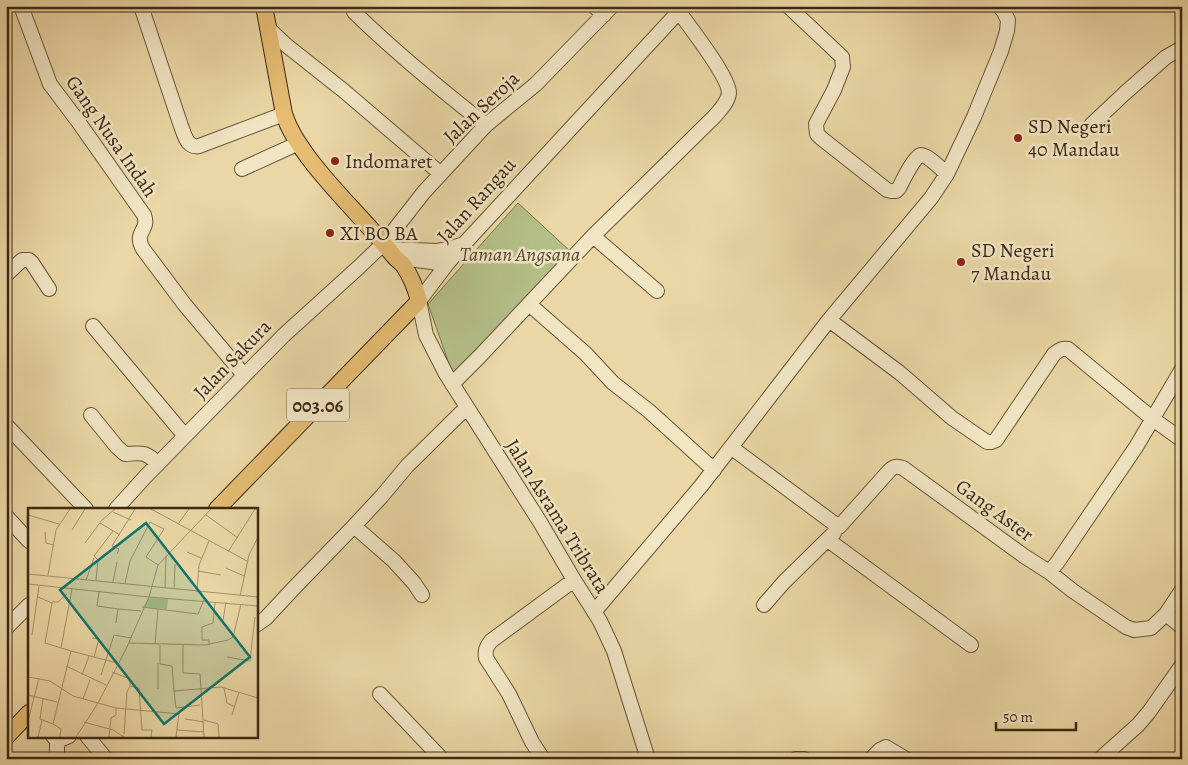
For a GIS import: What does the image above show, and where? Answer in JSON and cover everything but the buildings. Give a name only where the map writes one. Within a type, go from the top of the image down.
[{"type":"main road","points":[[264,6],[284,114],[290,129],[328,183],[404,266],[416,289],[407,312]]},
{"type":"main road","name":"Jalan Rangau","points":[[218,508],[407,312]]},
{"type":"main road","points":[[6,737],[28,715]]},
{"type":"street","name":"Gang Nusa Indah","points":[[21,6],[50,84],[144,215],[145,227],[139,238],[143,249],[185,305],[244,375]]},
{"type":"street","points":[[788,6],[842,56],[843,67],[834,90],[816,124],[817,134],[891,192],[899,188],[918,156],[926,157],[948,174]]},
{"type":"street","points":[[594,612],[732,448],[829,320],[931,198],[948,174],[974,117],[1006,32],[1008,20],[1000,6]]},
{"type":"street","name":"Jalan Seroja","points":[[389,250],[424,192],[486,125],[536,84],[603,9]]},
{"type":"street","points":[[452,384],[593,236],[725,104],[729,95],[728,84],[682,9]]},
{"type":"street","name":"Jalan Rangau","points":[[407,312],[464,244],[682,9]]},
{"type":"street","points":[[143,10],[181,126],[190,145],[193,147],[199,146],[284,114]]},
{"type":"street","points":[[354,12],[380,38],[486,125]]},
{"type":"street","points":[[267,27],[441,174]]},
{"type":"street","points":[[1092,125],[1125,92],[1166,57],[1182,48]]},
{"type":"street","points":[[242,169],[299,144]]},
{"type":"street","points":[[593,236],[657,291]]},
{"type":"street","points":[[389,250],[437,251],[464,244]]},
{"type":"street","name":"Jalan Sakura","points":[[117,508],[284,334],[359,267],[389,250]]},
{"type":"street","points":[[389,250],[447,264]]},
{"type":"street","points":[[6,275],[22,260],[29,260],[49,289]]},
{"type":"street","points":[[529,304],[586,354],[613,383],[649,411],[714,470]]},
{"type":"street","points":[[407,312],[408,323],[412,323],[421,331]]},
{"type":"street","name":"Jalan Asrama Tribrata","points":[[407,312],[421,331],[600,621],[614,651],[648,759]]},
{"type":"street","points":[[829,320],[900,373],[952,418],[987,442],[996,440],[1054,354],[1064,348],[1076,355],[1153,419],[1182,440]]},
{"type":"street","points":[[93,326],[185,436]]},
{"type":"street","points":[[1182,369],[1136,447],[1057,564],[1049,572],[1073,591],[1126,627],[1134,630],[1150,628],[1166,614],[1182,590]]},
{"type":"street","points":[[258,624],[354,526],[407,466],[467,408]]},
{"type":"street","points":[[91,415],[125,454],[140,453],[149,455],[158,464]]},
{"type":"street","points":[[6,426],[85,508]]},
{"type":"street","points":[[732,448],[839,527],[784,582],[764,605]]},
{"type":"street","name":"Gang Aster","points":[[839,527],[889,471],[897,466],[903,468],[1049,572]]},
{"type":"street","points":[[6,516],[28,541]]},
{"type":"street","points":[[354,526],[394,561],[422,595]]},
{"type":"street","points":[[828,540],[971,645]]},
{"type":"street","points":[[543,759],[532,742],[510,694],[486,658],[485,652],[491,641],[574,580]]},
{"type":"street","points":[[6,628],[28,606]]},
{"type":"street","points":[[1166,614],[1182,627]]},
{"type":"street","points":[[1100,759],[1138,725],[1182,665]]},
{"type":"street","points":[[380,694],[441,759]]},
{"type":"street","points":[[57,759],[59,738]]},
{"type":"street","points":[[89,738],[106,759]]},
{"type":"street","points":[[871,759],[886,747],[906,759]]},
{"type":"street","points":[[796,759],[804,759]]},
{"type":"green space","name":"Taman Angsana","points":[[518,203],[570,251],[453,375],[428,304]]},
{"type":"place","name":"SD Negeri 40 Mandau","points":[[1018,138]]},
{"type":"place","name":"Indomaret","points":[[335,161]]},
{"type":"place","name":"XI BO BA","points":[[330,233]]},
{"type":"place","name":"SD Negeri 7 Mandau","points":[[961,262]]}]
